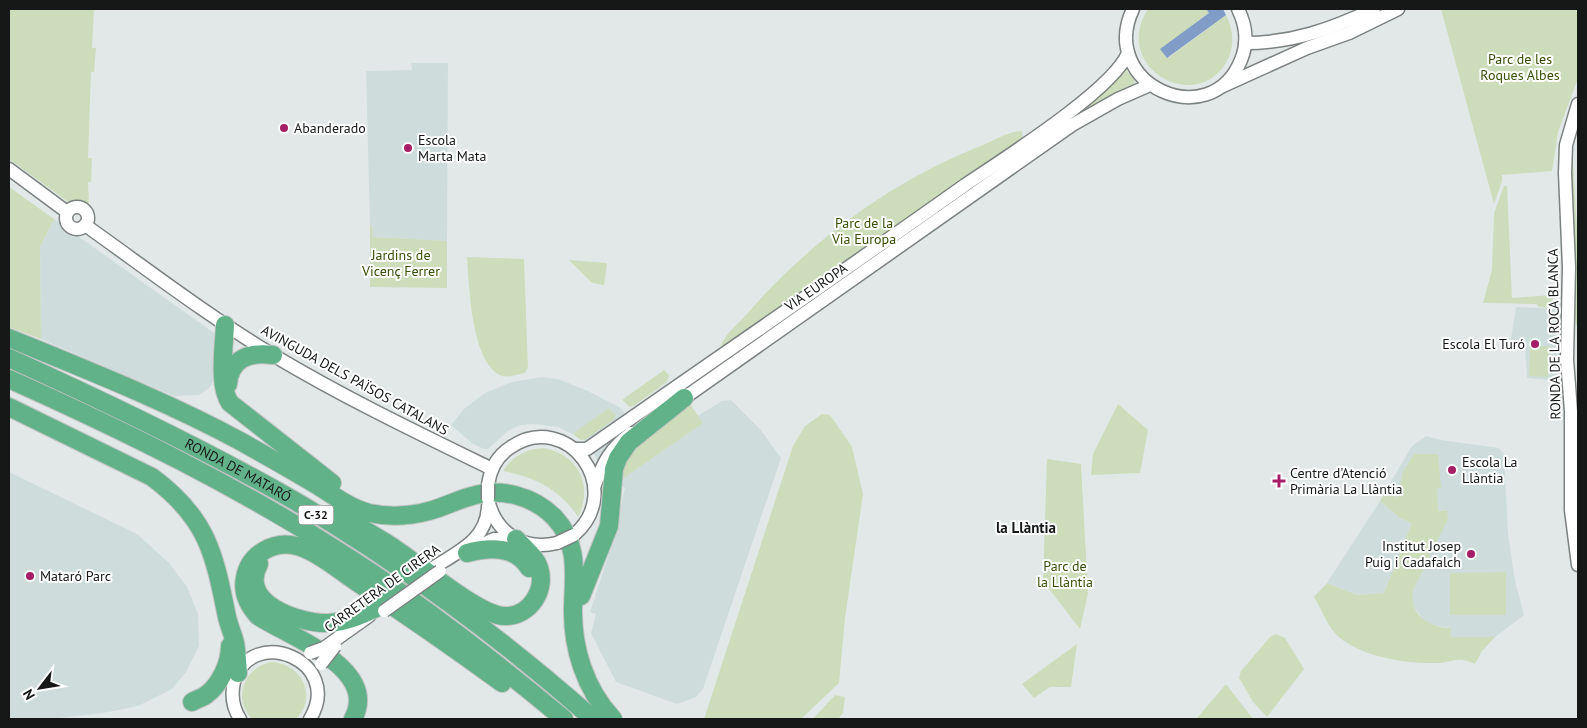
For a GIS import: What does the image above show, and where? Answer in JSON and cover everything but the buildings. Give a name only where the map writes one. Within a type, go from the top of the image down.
[{"type":"highway","points":[[225,324],[223,385],[230,404],[351,497],[380,514]]},
{"type":"highway","points":[[9,338],[182,411],[368,513],[420,513],[475,495],[495,492],[512,494],[532,501],[554,517],[565,533],[571,547],[576,571],[574,618],[578,654],[584,673],[596,698],[613,719]]},
{"type":"highway","points":[[264,432],[260,423],[231,399],[228,378],[232,367],[241,358],[253,353],[273,355]]},
{"type":"highway","name":"RONDA DE MATARÓ","points":[[9,358],[73,387],[224,462],[296,502],[358,541],[428,589],[506,648],[594,719]]},
{"type":"highway","name":"RONDA DE MATARÓ","points":[[9,380],[147,443],[271,510],[347,556],[474,646],[564,719]]},
{"type":"highway","points":[[73,387],[103,394],[166,421],[391,546],[486,611],[499,615],[517,614],[532,603],[539,592],[541,573],[536,560],[516,539]]},
{"type":"highway","points":[[574,618],[587,577],[609,526],[614,469],[618,458],[629,442],[684,398]]},
{"type":"highway","points":[[9,407],[137,468],[172,492],[200,525],[209,543],[229,628],[234,641],[238,673]]},
{"type":"highway","points":[[353,719],[357,711],[358,698],[356,685],[349,674],[330,659],[265,620],[254,611],[245,592],[245,578],[249,566],[267,548],[279,544],[297,546],[328,564],[407,615],[550,719]]},
{"type":"highway","points":[[459,593],[495,608],[510,609],[524,601],[533,586],[533,576],[529,567],[516,555],[492,548],[467,553]]},
{"type":"highway","points":[[380,608],[356,618],[336,622],[314,622],[290,616],[272,607],[262,598],[256,584],[258,567],[263,559],[273,552],[283,550],[297,552],[337,574],[394,610],[407,615]]},
{"type":"highway","points":[[192,702],[209,692],[222,674],[230,652],[229,628]]},
{"type":"street","points":[[1133,9],[1127,26],[1128,53],[1136,71],[1150,85],[1171,96],[1186,97],[1202,95],[1248,77],[1307,48],[1349,33],[1398,9]]},
{"type":"street","points":[[1245,43],[1291,40],[1344,23],[1374,9]]},
{"type":"street","points":[[1216,89],[1234,73],[1242,59],[1245,43],[1243,11]]},
{"type":"street","name":"VIA EUROPA","points":[[575,450],[587,449],[691,379],[1029,141],[1106,83],[1121,67],[1128,53]]},
{"type":"street","name":"VIA EUROPA","points":[[595,485],[602,463],[613,447],[1072,125],[1118,99],[1150,85]]},
{"type":"street","name":"RONDA DE LA ROCA BLANCA","points":[[1578,104],[1566,145],[1565,173],[1569,267],[1567,360],[1571,411],[1571,510],[1578,565]]},
{"type":"street","name":"AVINGUDA DELS PAÏSOS CATALANS","points":[[9,169],[67,212],[66,219],[71,228],[79,229],[85,225],[225,324],[273,355],[415,431],[492,468]]},
{"type":"street","points":[[549,438],[562,442],[575,450],[588,465],[595,485],[592,510],[583,526],[563,541],[539,546],[516,539],[492,523],[488,500],[488,486],[492,468],[504,452],[528,439],[549,438]]},
{"type":"street","name":"CARRETERA DE CIRERA","points":[[312,714],[320,699],[319,673],[321,664],[330,650],[380,608],[437,569],[474,540],[492,523]]},
{"type":"street","name":"CARRETERA DE CIRERA","points":[[437,569],[489,540],[516,539]]},
{"type":"street","name":"CARRETERA DE CIRERA","points":[[265,653],[273,648],[300,654],[310,653],[340,640]]},
{"type":"street","points":[[240,719],[235,710],[232,696],[238,673],[254,657],[265,653],[278,652],[290,655],[306,666],[316,682],[318,695],[312,714]]},
{"type":"shaded area","name":"Escola Marta Mata","points":[[411,63],[448,63],[447,241],[372,237],[372,226],[370,226],[366,71],[412,70]]},
{"type":"shaded area","points":[[54,219],[221,338],[215,379],[209,388],[199,395],[174,396],[41,339],[40,247]]},
{"type":"shaded area","name":"Escola El Turó","points":[[1516,307],[1559,309],[1561,381],[1527,378],[1525,346],[1510,345]]},
{"type":"shaded area","points":[[542,377],[558,379],[588,391],[621,408],[647,447],[722,401],[731,400],[760,429],[781,458],[703,689],[696,697],[677,704],[616,682],[591,633],[596,614],[590,612],[610,551],[625,488],[608,476],[584,440],[558,427],[535,424],[521,425],[509,430],[488,449],[484,449],[473,444],[451,425],[464,409],[485,393],[512,382]]},
{"type":"shaded area","points":[[1426,436],[1441,440],[1499,448],[1504,454],[1508,534],[1515,581],[1524,615],[1495,637],[1451,637],[1451,628],[1434,626],[1424,621],[1414,607],[1412,595],[1414,588],[1447,510],[1412,512],[1386,490],[1412,446]]},
{"type":"shaded area","points":[[9,472],[137,534],[169,563],[187,587],[198,614],[199,646],[186,672],[172,689],[138,706],[103,713],[50,719],[9,718]]},
{"type":"shaded area","points":[[1380,501],[1400,518],[1412,523],[1384,593],[1357,595],[1327,583]]},
{"type":"green space","points":[[9,9],[94,9],[92,48],[96,48],[94,72],[91,72],[88,158],[92,158],[91,182],[88,182],[89,207],[67,201],[9,159]]},
{"type":"green space","points":[[1148,9],[1206,9],[1209,13],[1161,49],[1168,58],[1226,15],[1232,31],[1232,48],[1228,59],[1215,76],[1198,84],[1180,84],[1163,78],[1149,66],[1140,50],[1139,30]]},
{"type":"green space","name":"Parc de les Roques Albes","points":[[1441,9],[1578,9],[1578,78],[1558,132],[1552,171],[1502,175],[1502,181],[1494,204]]},
{"type":"green space","points":[[1126,70],[1135,80],[1134,84],[1073,116]]},
{"type":"green space","name":"Parc de la Via Europa","points":[[1022,131],[1023,139],[724,347],[721,346],[728,334],[796,263],[854,216],[916,176],[1007,134]]},
{"type":"green space","points":[[1572,141],[1578,248],[1578,324],[1576,325],[1569,233]]},
{"type":"green space","points":[[1504,186],[1507,186],[1512,298],[1553,295],[1552,308],[1539,307],[1536,304],[1483,303],[1492,270],[1494,213]]},
{"type":"green space","points":[[9,187],[54,219],[40,247],[41,339],[9,327]]},
{"type":"green space","name":"Jardins de Vicenç Ferrer","points":[[372,225],[373,237],[447,241],[447,288],[370,287],[370,226]]},
{"type":"green space","points":[[467,257],[524,259],[528,368],[525,373],[502,376],[492,369],[484,356],[474,322]]},
{"type":"green space","points":[[569,260],[607,263],[604,285],[592,283]]},
{"type":"green space","points":[[1530,346],[1549,346],[1548,377],[1529,376]]},
{"type":"green space","points":[[664,370],[669,375],[667,382],[635,405],[630,407],[622,400]]},
{"type":"green space","points":[[690,404],[703,423],[615,484],[619,460]]},
{"type":"green space","points":[[1118,404],[1148,430],[1140,473],[1091,475],[1093,454]]},
{"type":"green space","points":[[609,408],[616,415],[613,420],[586,439],[581,440],[574,435],[575,432]]},
{"type":"green space","points":[[822,414],[830,415],[852,447],[863,494],[845,618],[839,683],[801,719],[704,719],[793,446],[805,426]]},
{"type":"green space","points":[[542,448],[565,456],[580,472],[584,493],[583,505],[578,517],[571,507],[555,492],[536,481],[503,471],[511,461],[520,455],[530,450]]},
{"type":"green space","points":[[1414,454],[1438,454],[1441,488],[1437,488],[1438,511],[1447,510],[1448,519],[1414,588],[1414,605],[1417,612],[1427,622],[1451,628],[1451,637],[1495,637],[1482,651],[1475,664],[1464,660],[1441,663],[1410,662],[1382,657],[1355,648],[1335,633],[1314,597],[1327,583],[1357,595],[1384,593],[1412,523],[1400,518],[1380,501],[1386,490],[1397,498],[1403,472]]},
{"type":"green space","name":"Parc de la Llàntia","points":[[1047,459],[1081,464],[1088,593],[1080,629],[1043,581]]},
{"type":"green space","points":[[1506,572],[1506,615],[1450,615],[1450,573]]},
{"type":"green space","points":[[1276,634],[1285,638],[1304,669],[1267,717],[1253,702],[1239,678],[1241,671],[1270,637]]},
{"type":"green space","points":[[1077,644],[1071,687],[1050,687],[1034,698],[1022,684]]},
{"type":"green space","points":[[272,662],[283,664],[292,669],[304,683],[306,701],[303,710],[296,719],[252,719],[246,711],[242,693],[244,684],[254,670]]},
{"type":"green space","points":[[1226,684],[1253,719],[1196,719],[1197,718]]},
{"type":"green space","points":[[835,695],[845,697],[843,713],[838,719],[813,719]]},
{"type":"water","points":[[1206,9],[1223,9],[1226,15],[1167,58],[1160,49],[1209,13]]},
{"type":"place","name":"Abanderado","points":[[284,128]]},
{"type":"place","name":"Escola Marta Mata","points":[[408,148]]},
{"type":"place","name":"Escola El Turó","points":[[1535,344]]},
{"type":"place","name":"Escola La Llàntia","points":[[1452,470]]},
{"type":"place","name":"Centre d'Atenció Primària La Llàntia","points":[[1279,481]]},
{"type":"place","name":"Institut Josep Puig i Cadafalch","points":[[1471,554]]},
{"type":"place","name":"Mataró Parc","points":[[30,576]]},
{"type":"district","name":"la Llàntia","points":[[1026,528]]}]
